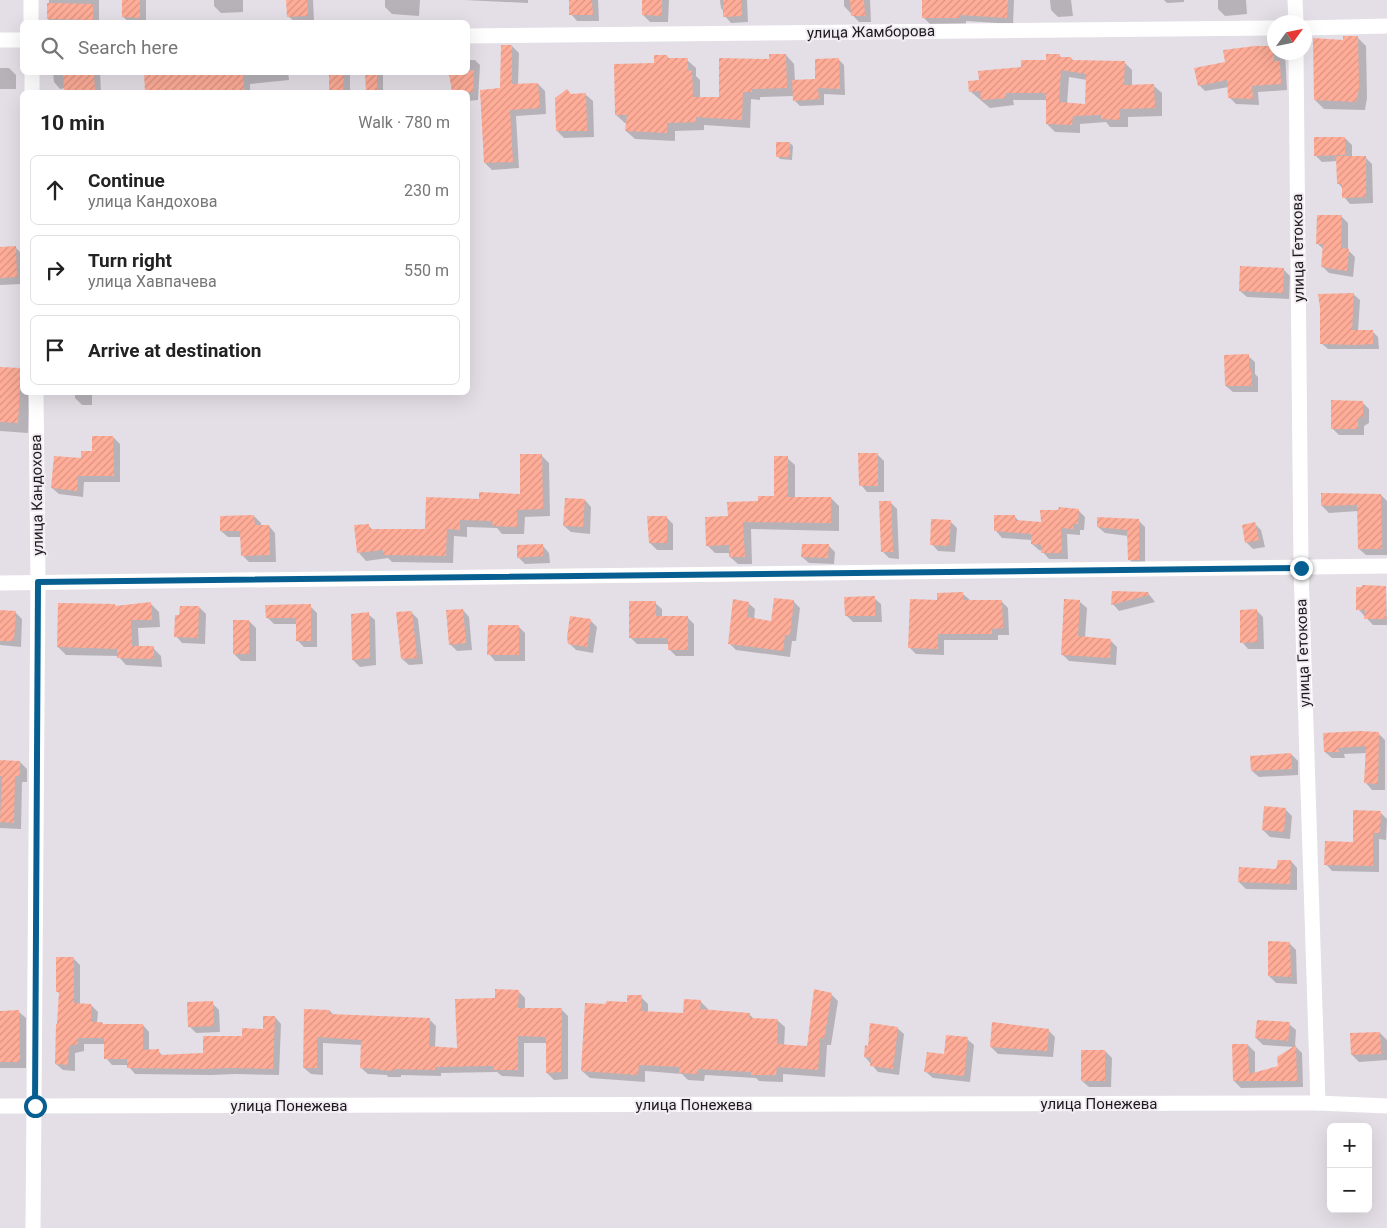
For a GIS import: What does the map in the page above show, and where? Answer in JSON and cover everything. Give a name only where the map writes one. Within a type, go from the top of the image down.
[{"type":"street","points":[[31,0],[31,20]]},
{"type":"street","points":[[1295,0],[1296,15]]},
{"type":"street","points":[[1312,28],[1387,26]]},
{"type":"street","name":"улица Жамборова","points":[[470,36],[1267,28]]},
{"type":"street","points":[[0,40],[20,40]]},
{"type":"street","name":"улица Гетокова","points":[[1296,60],[1301,568],[1318,1103]]},
{"type":"street","points":[[32,75],[32,90]]},
{"type":"street","name":"улица Кандохова","points":[[33,1228],[38,582],[36,395]]},
{"type":"street","points":[[0,583],[1387,566]]},
{"type":"street","name":"улица Понежева","points":[[0,1106],[1318,1103],[1387,1106]]},
{"type":"building","points":[[122,0],[140,0],[140,18],[122,17]]},
{"type":"building","points":[[286,0],[307,0],[308,16],[287,17]]},
{"type":"building","points":[[569,0],[592,0],[593,15],[569,15]]},
{"type":"building","points":[[642,0],[662,0],[662,16],[642,15]]},
{"type":"building","points":[[723,0],[741,0],[742,16],[723,17]]},
{"type":"building","points":[[850,0],[864,0],[865,16],[851,16]]},
{"type":"building","points":[[922,0],[1008,0],[1007,18],[959,15],[959,18],[922,18]]},
{"type":"building","points":[[47,3],[93,4],[93,20],[47,19]]},
{"type":"building","points":[[1343,36],[1358,36],[1359,89],[1356,102],[1314,100],[1313,38],[1343,40]]},
{"type":"building","points":[[501,45],[512,45],[512,84],[538,83],[540,108],[510,110],[513,162],[484,163],[480,90],[500,88]]},
{"type":"building","points":[[1267,46],[1267,60],[1280,61],[1281,84],[1252,86],[1253,99],[1228,98],[1227,80],[1198,86],[1194,68],[1225,62],[1223,50]]},
{"type":"building","points":[[769,54],[786,54],[787,88],[752,89],[752,92],[743,92],[742,120],[696,117],[696,122],[667,123],[667,133],[625,131],[627,115],[615,115],[614,64],[654,63],[654,55],[667,55],[667,58],[688,58],[688,71],[692,70],[693,97],[719,97],[719,58],[769,59]]},
{"type":"building","points":[[1046,54],[1060,54],[1060,57],[1071,57],[1071,60],[1125,61],[1124,85],[1154,84],[1155,108],[1120,109],[1120,120],[1101,119],[1101,115],[1073,116],[1072,125],[1046,124],[1046,93],[1006,93],[1006,98],[981,100],[980,91],[969,92],[968,81],[979,80],[978,71],[1021,67],[1021,60],[1046,60]],"holes":[[[1061,70],[1086,74],[1085,104],[1059,102]]]},
{"type":"building","points":[[839,58],[840,89],[818,88],[819,99],[793,101],[792,80],[815,79],[815,59]]},
{"type":"building","points":[[474,70],[473,92],[470,92],[470,90],[452,90],[449,75],[470,75],[470,71]]},
{"type":"building","points":[[63,75],[94,75],[95,90],[64,90]]},
{"type":"building","points":[[144,75],[243,75],[244,90],[145,90]]},
{"type":"building","points":[[329,75],[344,75],[343,90],[329,90]]},
{"type":"building","points":[[365,75],[377,75],[377,90],[366,90]]},
{"type":"building","points":[[567,89],[571,94],[586,93],[587,131],[556,131],[555,98]]},
{"type":"building","points":[[1314,137],[1345,137],[1345,155],[1314,156]]},
{"type":"building","points":[[776,142],[790,142],[790,157],[776,157]]},
{"type":"building","points":[[1336,156],[1366,156],[1366,197],[1342,198],[1342,184],[1337,184]]},
{"type":"building","points":[[1317,215],[1342,215],[1341,248],[1349,249],[1347,271],[1321,267],[1323,244],[1316,244]]},
{"type":"building","points":[[16,246],[17,277],[0,278],[0,247]]},
{"type":"building","points":[[1240,266],[1284,268],[1283,293],[1239,291]]},
{"type":"building","points":[[1354,293],[1352,330],[1373,330],[1373,344],[1320,344],[1318,294]]},
{"type":"building","points":[[1249,354],[1252,386],[1225,386],[1224,355]]},
{"type":"building","points":[[0,367],[20,368],[18,423],[0,422]]},
{"type":"building","points":[[1331,400],[1363,401],[1363,416],[1358,419],[1358,429],[1331,429]]},
{"type":"building","points":[[92,436],[113,436],[114,476],[78,476],[77,491],[51,488],[54,456],[81,458],[81,451],[92,451]]},
{"type":"building","points":[[858,453],[878,453],[878,486],[859,486]]},
{"type":"building","points":[[520,454],[542,454],[543,509],[517,510],[517,527],[493,526],[492,521],[460,520],[460,530],[447,529],[446,556],[383,555],[383,550],[357,553],[354,525],[369,524],[369,529],[425,529],[426,497],[479,499],[479,492],[520,494]]},
{"type":"building","points":[[774,456],[788,456],[788,497],[831,497],[831,523],[743,522],[745,557],[729,557],[729,545],[706,546],[705,517],[728,516],[727,502],[758,501],[758,496],[774,496]]},
{"type":"building","points":[[1321,493],[1381,494],[1382,549],[1358,549],[1357,505],[1321,506]]},
{"type":"building","points":[[565,498],[585,499],[583,527],[563,526]]},
{"type":"building","points":[[879,501],[891,501],[893,552],[881,552]]},
{"type":"building","points":[[1059,507],[1079,509],[1078,524],[1074,524],[1073,529],[1061,528],[1062,553],[1041,553],[1041,545],[1031,544],[1031,534],[994,531],[994,515],[1015,515],[1015,520],[1041,522],[1040,510],[1058,510]]},
{"type":"building","points":[[254,515],[255,525],[269,525],[270,555],[241,556],[240,531],[220,531],[220,516]]},
{"type":"building","points":[[647,516],[667,516],[667,543],[649,543]]},
{"type":"building","points":[[1097,517],[1139,519],[1139,560],[1128,560],[1127,530],[1097,527]]},
{"type":"building","points":[[931,519],[951,520],[949,546],[930,545]]},
{"type":"building","points":[[1255,522],[1259,540],[1245,543],[1242,525]]},
{"type":"building","points":[[543,544],[543,556],[517,558],[517,545]]},
{"type":"building","points":[[802,544],[829,544],[828,558],[801,557]]},
{"type":"building","points":[[1362,585],[1386,586],[1386,619],[1364,619],[1365,610],[1356,610],[1356,587],[1362,587]]},
{"type":"building","points":[[1112,591],[1148,592],[1149,595],[1111,605]]},
{"type":"building","points":[[963,592],[963,600],[1002,600],[1003,628],[992,629],[992,634],[938,634],[938,649],[908,648],[910,599],[937,600],[937,593]]},
{"type":"building","points":[[875,596],[875,616],[845,616],[844,597]]},
{"type":"building","points":[[774,598],[794,600],[790,635],[785,635],[783,651],[728,644],[733,599],[749,602],[747,617],[771,621]]},
{"type":"building","points":[[1064,599],[1080,600],[1078,636],[1111,639],[1110,658],[1061,655]]},
{"type":"building","points":[[629,601],[656,601],[656,616],[688,616],[688,650],[668,650],[668,638],[629,638]]},
{"type":"building","points":[[151,602],[152,620],[131,620],[132,646],[154,646],[154,659],[117,658],[117,649],[57,647],[58,603],[115,604],[115,606]]},
{"type":"building","points":[[311,604],[311,641],[296,641],[296,618],[266,618],[265,605]]},
{"type":"building","points":[[180,606],[199,606],[198,638],[174,637],[175,615],[179,615]]},
{"type":"building","points":[[463,609],[466,643],[449,645],[446,610]]},
{"type":"building","points":[[1257,609],[1257,642],[1240,643],[1240,610]]},
{"type":"building","points":[[0,610],[16,611],[14,641],[0,641]]},
{"type":"building","points":[[412,611],[417,658],[401,659],[396,612]]},
{"type":"building","points":[[369,612],[370,658],[352,660],[351,614]]},
{"type":"building","points":[[570,616],[591,619],[587,647],[568,644]]},
{"type":"building","points":[[233,620],[249,620],[249,654],[233,654]]},
{"type":"building","points":[[488,625],[519,625],[519,655],[487,655]]},
{"type":"building","points":[[1379,732],[1378,784],[1364,783],[1366,746],[1338,748],[1339,752],[1324,752],[1323,733]]},
{"type":"building","points":[[1291,753],[1292,769],[1251,771],[1250,756]]},
{"type":"building","points":[[0,760],[20,761],[20,776],[15,776],[14,823],[0,822],[2,776],[0,776]]},
{"type":"building","points":[[1264,806],[1286,808],[1284,832],[1262,830]]},
{"type":"building","points":[[1353,810],[1381,811],[1380,833],[1373,833],[1373,866],[1324,865],[1325,841],[1353,842]]},
{"type":"building","points":[[1278,860],[1291,860],[1290,884],[1238,882],[1239,867],[1276,869]]},
{"type":"building","points":[[1268,941],[1290,942],[1291,977],[1268,976]]},
{"type":"building","points":[[56,957],[74,957],[74,1003],[91,1004],[91,1022],[102,1022],[103,1024],[143,1024],[143,1050],[159,1049],[159,1055],[203,1053],[203,1036],[242,1036],[242,1028],[263,1029],[263,1016],[275,1016],[273,1069],[127,1068],[127,1059],[104,1059],[104,1038],[78,1038],[78,1044],[69,1046],[68,1065],[55,1064],[59,992],[56,992]]},
{"type":"building","points":[[495,989],[519,990],[518,1008],[562,1008],[561,1072],[546,1073],[546,1037],[518,1036],[518,1070],[494,1070],[494,1066],[435,1067],[435,1070],[394,1069],[394,1071],[360,1068],[361,1040],[317,1037],[317,1068],[303,1068],[304,1009],[330,1010],[330,1014],[430,1018],[429,1046],[457,1048],[455,999],[495,998]]},
{"type":"building","points":[[814,989],[832,993],[824,1039],[820,1038],[818,1070],[777,1067],[776,1075],[751,1075],[751,1072],[698,1069],[698,1074],[679,1073],[680,1067],[639,1065],[638,1075],[581,1071],[585,1003],[627,1002],[627,995],[642,995],[641,1011],[683,1013],[684,999],[701,1000],[700,1009],[750,1013],[749,1018],[778,1019],[777,1044],[807,1046]]},
{"type":"building","points":[[213,1001],[214,1026],[188,1027],[187,1002]]},
{"type":"building","points":[[19,1010],[20,1062],[0,1062],[0,1011]]},
{"type":"building","points":[[1257,1020],[1290,1022],[1288,1041],[1255,1038]]},
{"type":"building","points":[[992,1022],[1049,1029],[1047,1051],[990,1047]]},
{"type":"building","points":[[870,1023],[898,1027],[893,1069],[870,1066],[871,1058],[864,1057],[865,1045],[868,1046]]},
{"type":"building","points":[[1380,1032],[1381,1054],[1351,1055],[1350,1033]]},
{"type":"building","points":[[946,1035],[968,1037],[964,1076],[924,1072],[927,1052],[944,1054]]},
{"type":"building","points":[[1232,1044],[1248,1044],[1249,1074],[1278,1066],[1277,1057],[1296,1045],[1297,1081],[1233,1081]]},
{"type":"building","points":[[1081,1050],[1105,1050],[1105,1081],[1081,1081]]},
{"type":"route","points":[[35,1106],[38,582],[1301,568]]}]
